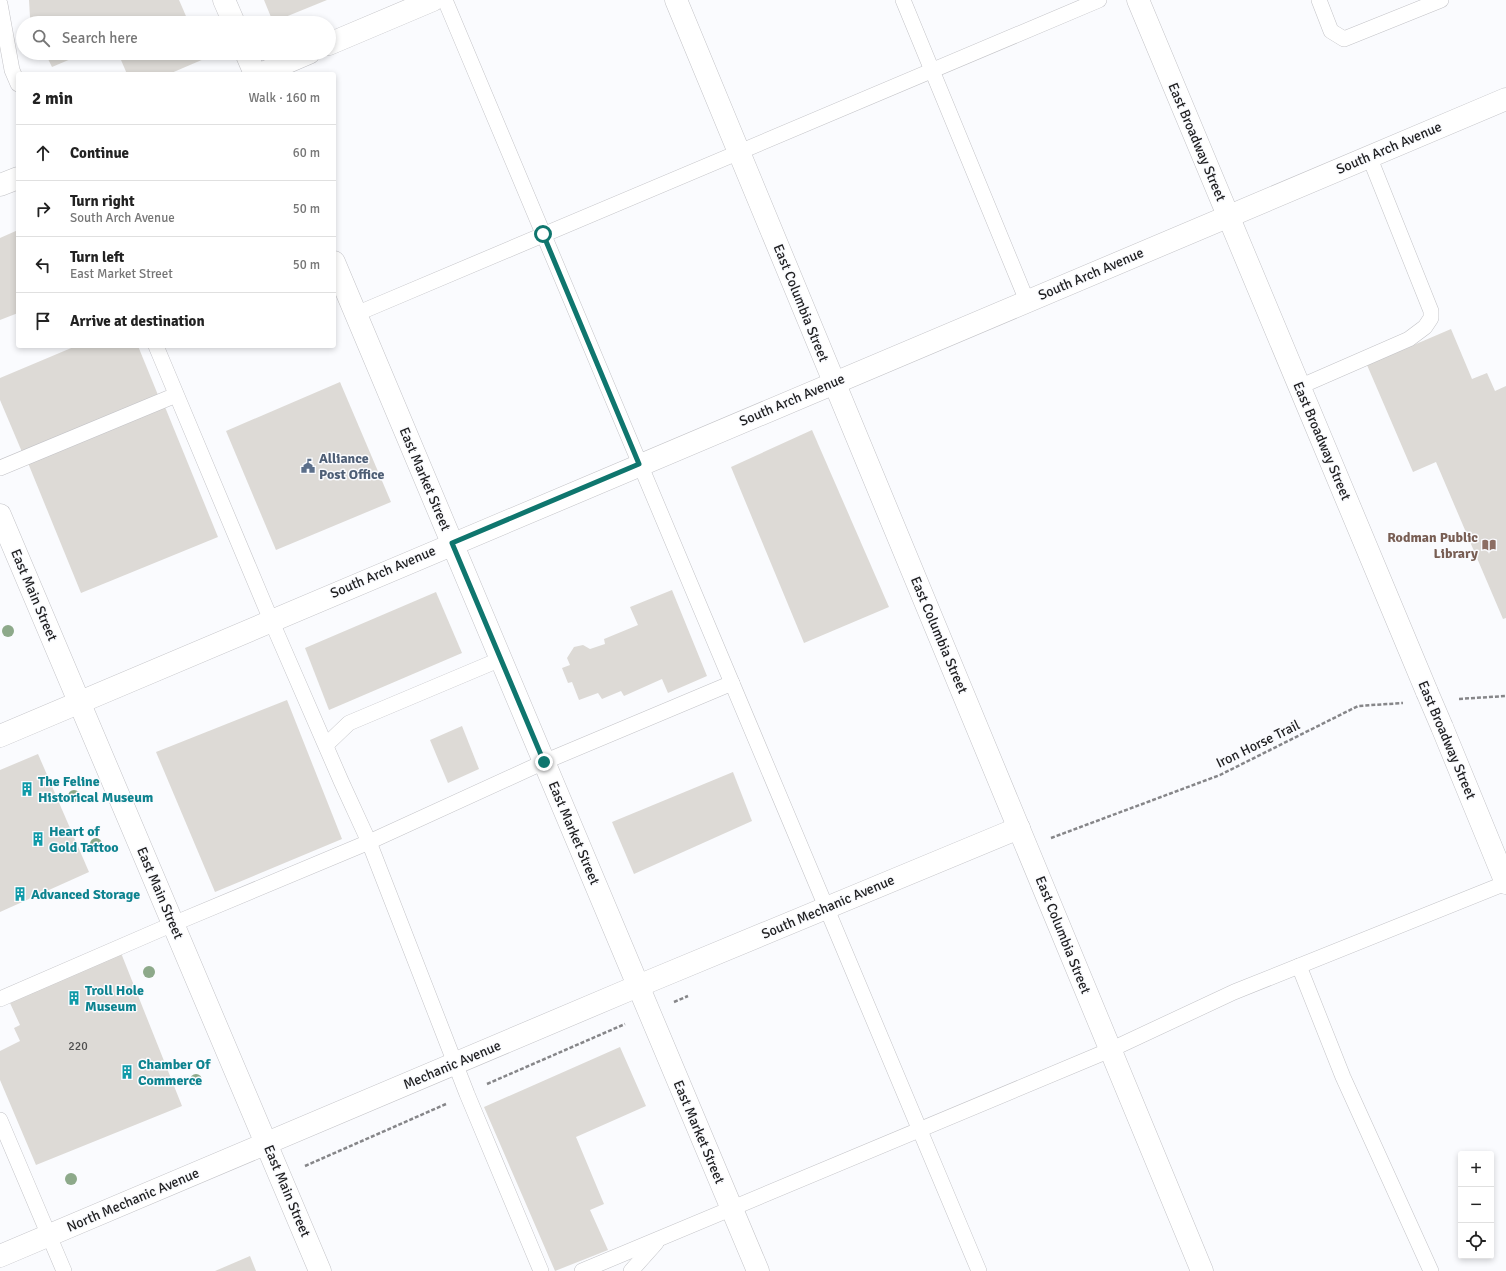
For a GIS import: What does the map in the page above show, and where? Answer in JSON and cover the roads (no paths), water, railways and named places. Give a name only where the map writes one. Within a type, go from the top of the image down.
[{"type":"street","points":[[224,0],[231,16]]},
{"type":"street","points":[[336,41],[433,0]]},
{"type":"street","name":"East Columbia Street","points":[[676,0],[1202,1271]]},
{"type":"street","name":"East Broadway Street","points":[[1138,0],[1506,883]]},
{"type":"street","points":[[249,60],[254,72]]},
{"type":"street","points":[[265,72],[293,60]]},
{"type":"street","name":"South Arch Avenue","points":[[0,736],[452,543],[1506,99]]},
{"type":"street","points":[[0,185],[16,179]]},
{"type":"street","name":"East Market Street","points":[[336,267],[758,1271]]},
{"type":"street","name":"East Main Street","points":[[0,515],[320,1271]]},
{"type":"street","name":"South Mechanic Avenue","points":[[638,986],[826,908],[1023,838]]},
{"type":"street","name":"Mechanic Avenue","points":[[266,1144],[638,986]]},
{"type":"street","name":"North Mechanic Avenue","points":[[0,1256],[266,1144]]},
{"type":"lane","points":[[445,0],[978,1271]]},
{"type":"lane","points":[[903,0],[930,70],[1027,301]]},
{"type":"lane","points":[[356,314],[930,70],[1099,0]]},
{"type":"lane","points":[[1319,0],[1331,31],[1344,39],[1441,0]]},
{"type":"lane","points":[[0,4],[12,70],[16,79]]},
{"type":"lane","points":[[1299,387],[1409,339],[1425,327],[1431,318],[1431,311],[1369,156]]},
{"type":"lane","points":[[157,348],[271,620],[370,842],[455,1064],[541,1271]]},
{"type":"lane","points":[[0,468],[176,394]]},
{"type":"lane","points":[[326,745],[349,723],[501,659]]},
{"type":"lane","points":[[0,999],[173,924],[370,842],[544,762],[732,683]]},
{"type":"lane","points":[[582,1271],[1110,1050],[1234,992],[1506,883]]},
{"type":"lane","points":[[1300,966],[1343,1077],[1431,1271]]},
{"type":"lane","points":[[0,1120],[64,1271]]},
{"type":"lane","points":[[630,1271],[644,1254],[661,1238]]},
{"type":"place","name":"Alliance Post Office","points":[[308,466]]},
{"type":"place","name":"Rodman Public Library","points":[[1489,545]]},
{"type":"place","name":"The Feline Historical Museum","points":[[27,789]]},
{"type":"place","name":"Heart of Gold Tattoo","points":[[38,839]]},
{"type":"place","name":"Advanced Storage","points":[[20,894]]},
{"type":"place","name":"Troll Hole Museum","points":[[74,998]]},
{"type":"place","name":"Chamber Of Commerce","points":[[127,1072]]}]
